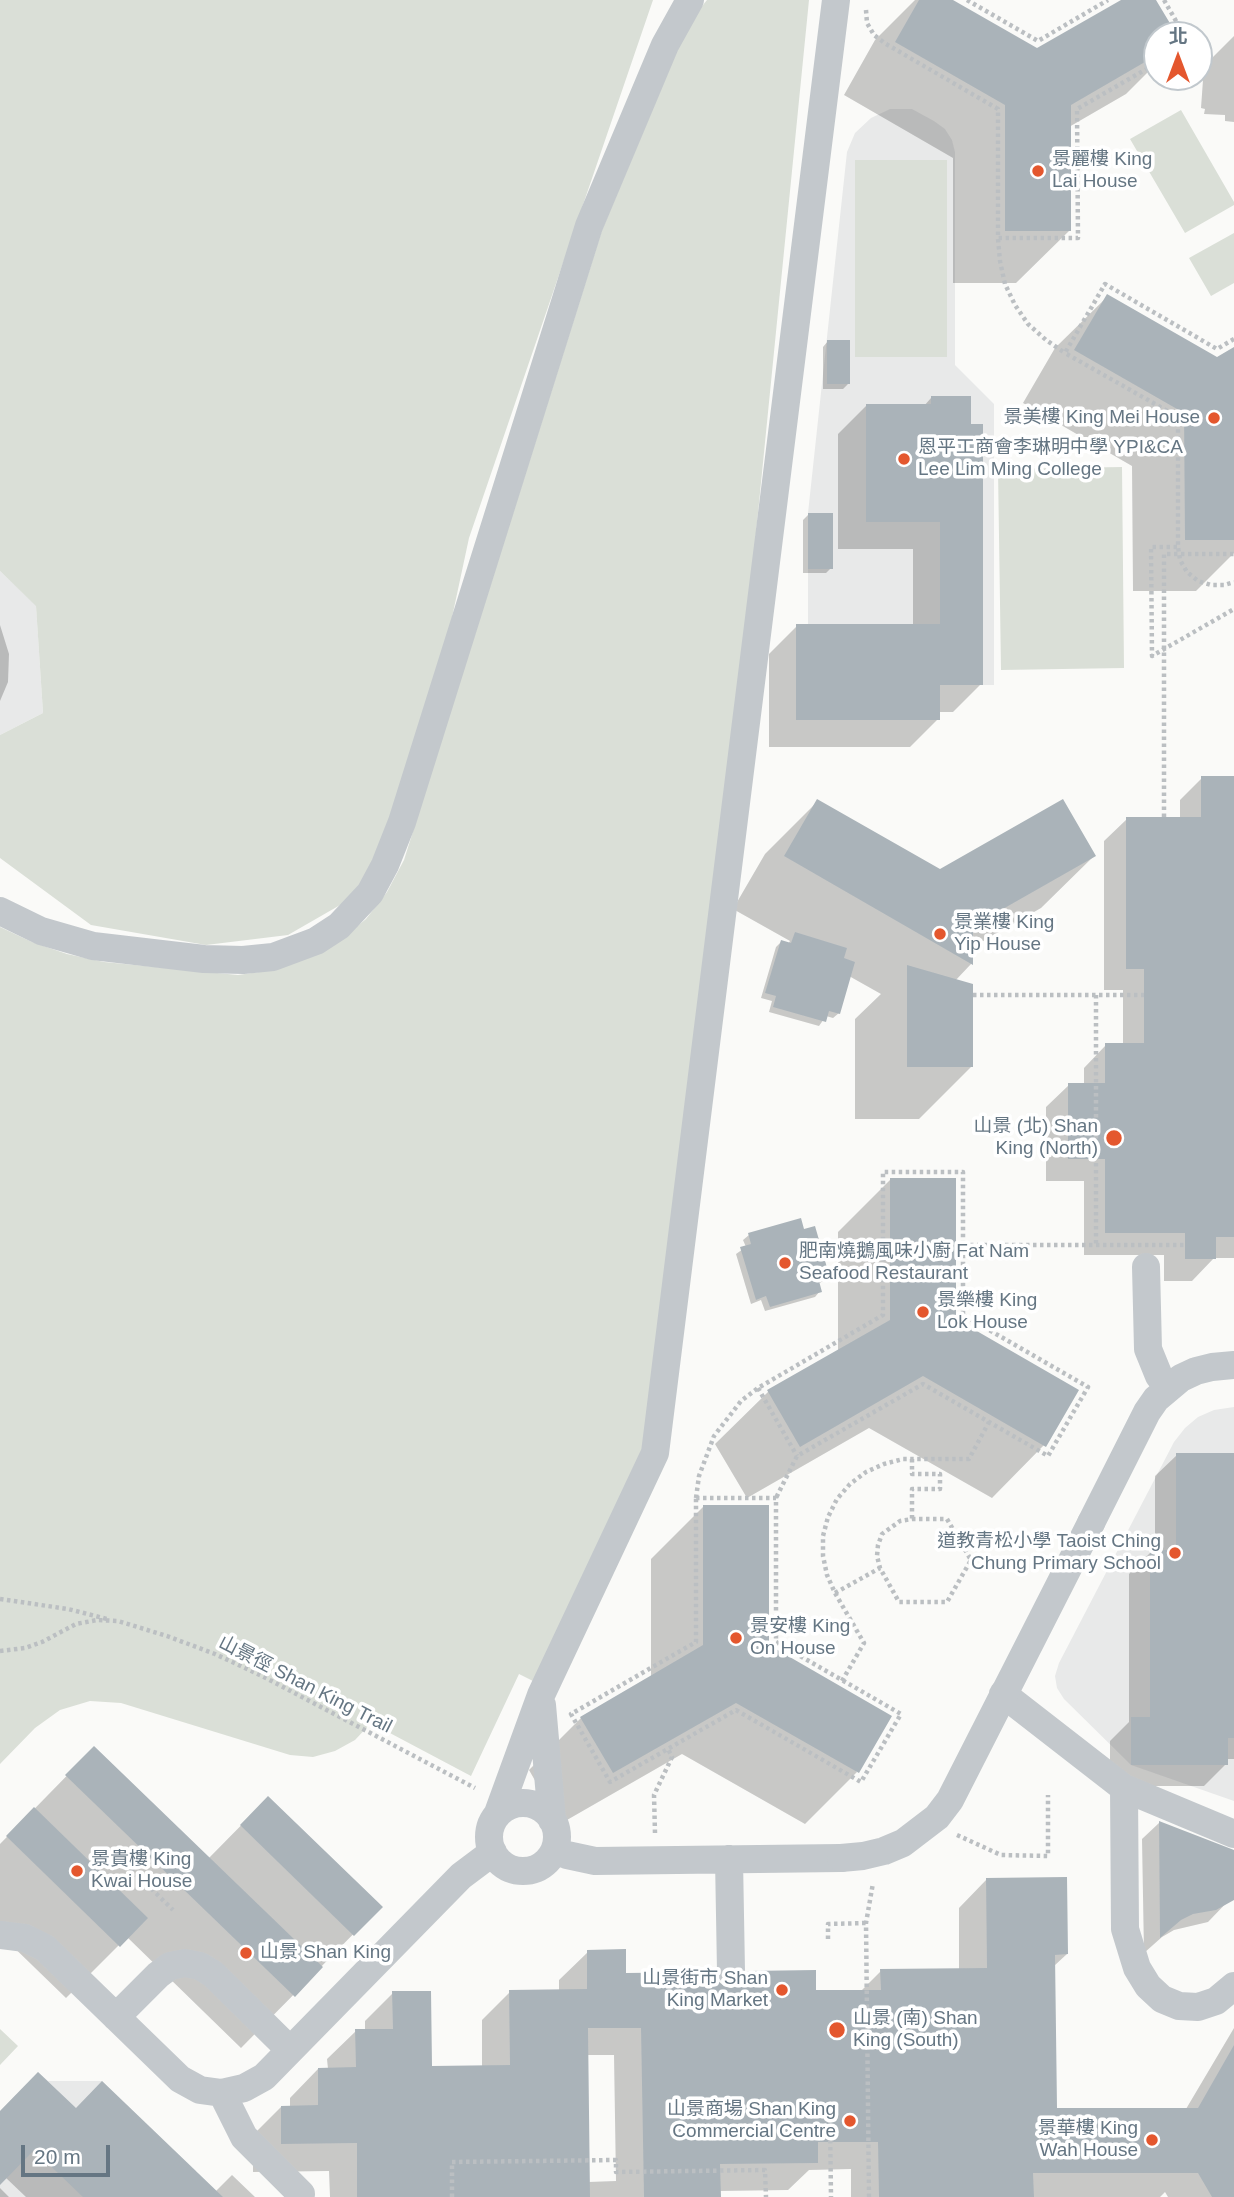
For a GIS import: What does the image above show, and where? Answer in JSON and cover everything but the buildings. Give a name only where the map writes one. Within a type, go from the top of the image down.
[{"type":"lane","points":[[0,911],[41,931],[93,946],[155,954],[243,960],[273,957],[316,941],[339,926],[370,893],[394,844],[589,226],[665,45],[690,0]]},
{"type":"lane","points":[[541,1696],[552,1820],[557,1834],[555,1849],[540,1866],[519,1870],[508,1867],[493,1852],[489,1839],[491,1825],[498,1813],[541,1696],[655,1453],[836,0]]},
{"type":"lane","points":[[1146,1268],[1148,1349],[1156,1370],[1168,1387]]},
{"type":"lane","points":[[555,1849],[567,1855],[595,1861],[841,1858],[884,1851],[903,1843],[937,1817],[950,1800],[1147,1412],[1168,1387],[1196,1371],[1234,1365]]},
{"type":"lane","points":[[1003,1695],[1124,1788],[1234,1834]]},
{"type":"lane","points":[[1124,1788],[1125,1930],[1138,1968],[1148,1986],[1161,1999],[1179,2006],[1198,2007],[1216,2001],[1234,1986]]},
{"type":"lane","points":[[498,1813],[508,1806],[533,1804],[544,1810],[552,1820]]},
{"type":"lane","points":[[0,1935],[25,1938],[45,1948],[180,2079],[200,2090],[222,2093],[244,2088],[264,2077],[461,1876],[493,1852]]},
{"type":"lane","points":[[729,1859],[731,1971]]},
{"type":"lane","points":[[116,2017],[158,1975],[170,1966],[185,1963],[200,1966],[213,1974],[290,2050]]},
{"type":"lane","points":[[222,2093],[244,2137],[302,2194]]},
{"type":"path","points":[[867,0],[867,23],[880,40],[998,109],[998,238],[1005,284],[1015,305],[1028,324],[1046,340],[1178,417],[1180,560],[1187,572],[1198,580],[1211,585],[1234,582]]},
{"type":"path","points":[[967,0],[1038,41],[1108,0]]},
{"type":"path","points":[[1164,0],[1176,21]]},
{"type":"path","points":[[998,238],[1078,238],[1077,109],[1143,71]]},
{"type":"path","points":[[1065,352],[1105,284],[1217,349],[1234,339]]},
{"type":"path","points":[[1178,547],[1151,547],[1152,656],[1234,609]]},
{"type":"path","points":[[1164,817],[1164,554],[1234,554]]},
{"type":"path","points":[[973,995],[1144,995]]},
{"type":"path","points":[[1096,995],[1096,1244]]},
{"type":"path","points":[[883,1172],[962,1172],[962,1315],[1088,1387],[1048,1455],[923,1384],[797,1456],[776,1498],[776,1642],[901,1714],[861,1782],[736,1710],[610,1782],[571,1714],[696,1642],[696,1498],[699,1476],[714,1436],[741,1401],[758,1388],[883,1315],[883,1172]]},
{"type":"path","points":[[956,1244],[1185,1244]]},
{"type":"path","points":[[758,1388],[797,1456]]},
{"type":"path","points":[[842,1681],[864,1643],[835,1593],[823,1556],[823,1536],[837,1499],[850,1484],[866,1472],[884,1464],[912,1459],[969,1459],[989,1422]]},
{"type":"path","points":[[912,1459],[912,1474],[940,1474],[940,1489],[912,1489],[912,1519]]},
{"type":"path","points":[[696,1498],[776,1498]]},
{"type":"path","points":[[912,1519],[947,1519],[971,1560],[947,1602],[899,1602],[880,1568],[877,1556],[882,1534],[900,1521],[912,1519]]},
{"type":"path","points":[[835,1593],[880,1568]]},
{"type":"path","name":"山景徑 Shan King Trail","points":[[0,1600],[68,1609],[167,1636],[226,1660],[475,1788]]},
{"type":"path","name":"山景徑 Shan King Trail","points":[[0,1651],[42,1642],[76,1624],[97,1620],[118,1621]]},
{"type":"path","points":[[654,1833],[654,1795],[672,1757],[667,1749]]},
{"type":"path","points":[[951,1832],[1001,1855],[1048,1856],[1048,1795]]},
{"type":"path","points":[[131,1869],[173,1909]]},
{"type":"path","points":[[869,2197],[866,1923],[867,1906],[877,1872]]},
{"type":"path","points":[[828,1940],[828,1924],[866,1923]]},
{"type":"path","points":[[830,2119],[831,2197]]},
{"type":"path","points":[[452,2197],[452,2162],[617,2160],[617,2172],[765,2170],[766,2197]]},
{"type":"shaded area","points":[[0,0],[653,0],[469,538],[409,818],[361,893],[288,935],[206,945],[91,925],[0,858],[0,735],[43,713],[36,606],[0,571]]},
{"type":"shaded area","points":[[707,0],[809,0],[753,563],[643,1449],[533,1681],[519,1674],[471,1776],[371,1723],[355,1740],[335,1751],[313,1757],[290,1755],[121,1703],[90,1701],[60,1710],[35,1728],[0,1764],[0,927],[67,954],[104,962],[238,975],[273,970],[338,942],[366,919],[387,892],[404,860],[602,230],[677,51],[694,16]]},
{"type":"shaded area","name":"恩平工商會李琳明中學 YPI&CA Lee Lim Ming College","points":[[890,109],[912,109],[934,121],[945,129],[955,152],[955,365],[994,404],[994,685],[940,685],[940,720],[796,720],[796,624],[808,624],[808,513],[847,152],[855,133],[871,118]]},
{"type":"shaded area","points":[[1181,110],[1234,202],[1234,205],[1185,233],[1130,139]]},
{"type":"shaded area","points":[[855,160],[947,160],[947,357],[855,357]]},
{"type":"shaded area","points":[[1234,233],[1234,283],[1211,296],[1189,258]]},
{"type":"shaded area","points":[[1122,467],[1124,668],[1001,670],[998,469]]},
{"type":"shaded area","points":[[0,571],[36,605],[43,713],[0,735]]},
{"type":"shaded area","name":"道教青松小學 Taoist Ching Chung Primary School","points":[[1234,1407],[1234,1801],[1131,1765],[1064,1699],[1057,1688],[1055,1676],[1059,1663],[1174,1442],[1198,1417],[1214,1410]]},
{"type":"shaded area","points":[[0,2029],[18,2046],[0,2065]]},
{"type":"shaded area","points":[[38,2072],[48,2081],[102,2081],[196,2171],[171,2197],[0,2197],[0,2111]]},
{"type":"place","name":"景麗樓 King Lai House","points":[[1038,171]]},
{"type":"place","name":"景美樓 King Mei House","points":[[1214,418]]},
{"type":"place","name":"恩平工商會李琳明中學 YPI&CA Lee Lim Ming College","points":[[904,459]]},
{"type":"place","name":"景業樓 King Yip House","points":[[940,934]]},
{"type":"place","name":"山景 (北) Shan King (North)","points":[[1114,1138]]},
{"type":"place","name":"肥南燒鵝風味小廚 Fat Nam Seafood Restaurant","points":[[785,1263]]},
{"type":"place","name":"景樂樓 King Lok House","points":[[923,1312]]},
{"type":"place","name":"道教青松小學 Taoist Ching Chung Primary School","points":[[1175,1553]]},
{"type":"place","name":"景安樓 King On House","points":[[736,1638]]},
{"type":"place","name":"景貴樓 King Kwai House","points":[[77,1871]]},
{"type":"place","name":"山景 Shan King","points":[[246,1953]]},
{"type":"place","name":"山景街市 Shan King Market","points":[[782,1990]]},
{"type":"place","name":"山景 (南) Shan King (South)","points":[[837,2030]]},
{"type":"place","name":"山景商場 Shan King Commercial Centre","points":[[850,2121]]},
{"type":"place","name":"景華樓 King Wah House","points":[[1152,2140]]}]
